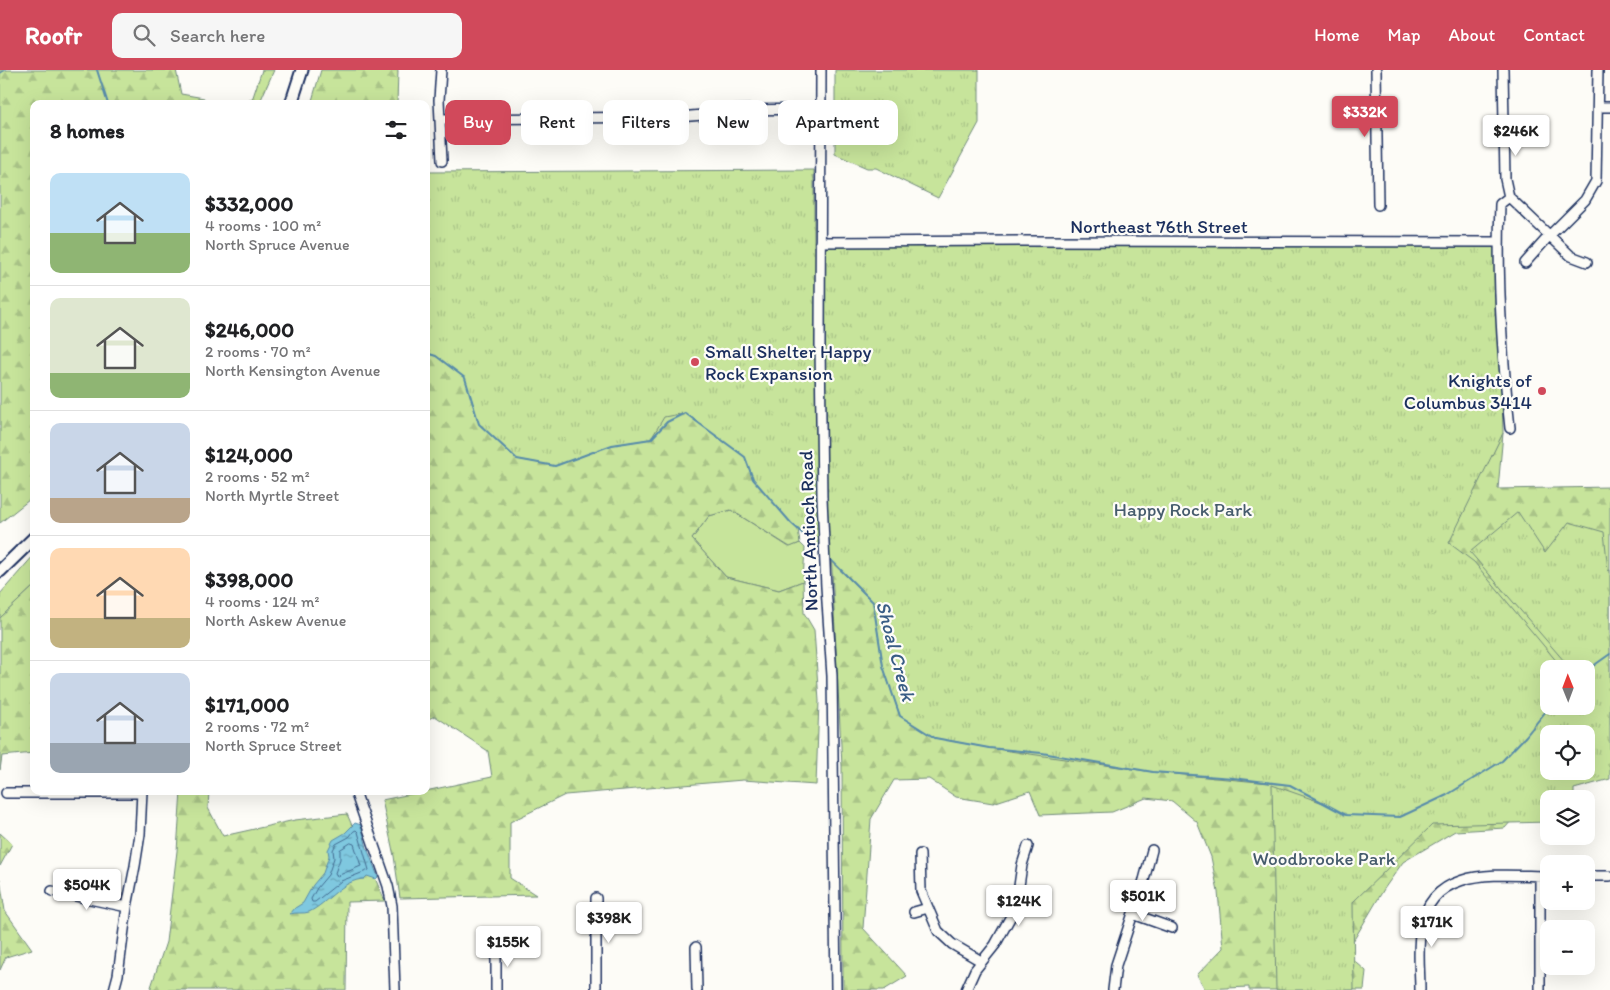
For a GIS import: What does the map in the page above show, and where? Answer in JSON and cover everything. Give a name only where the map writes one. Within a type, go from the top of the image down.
[{"type":"main road","points":[[291,100],[302,70]]},
{"type":"main road","points":[[0,571],[30,542]]},
{"type":"street","points":[[441,70],[440,119],[442,161]]},
{"type":"street","name":"North Antioch Road","points":[[821,70],[821,100]]},
{"type":"street","points":[[1376,70],[1378,205]]},
{"type":"street","points":[[1503,70],[1504,179],[1509,197],[1571,256],[1587,262]]},
{"type":"street","points":[[1525,264],[1549,236],[1585,200],[1596,181],[1598,70]]},
{"type":"street","points":[[1598,107],[1610,107]]},
{"type":"street","points":[[440,119],[678,118],[716,114],[730,110],[778,109]]},
{"type":"street","name":"North Antioch Road","points":[[821,145],[823,528],[832,686],[836,990]]},
{"type":"street","points":[[1509,197],[1500,204],[1498,242],[1510,428]]},
{"type":"street","name":"Northeast 76th Street","points":[[820,242],[1498,242]]},
{"type":"street","points":[[6,793],[30,793]]},
{"type":"street","points":[[114,990],[140,834],[142,795]]},
{"type":"street","points":[[356,795],[388,886],[392,906],[395,990]]},
{"type":"street","points":[[966,990],[974,970],[995,944],[1016,907],[1022,865],[1028,846]]},
{"type":"street","points":[[1113,990],[1116,965],[1152,850]]},
{"type":"street","points":[[920,854],[921,891],[938,930],[952,944],[981,961]]},
{"type":"street","points":[[1420,990],[1420,931],[1423,918],[1431,901],[1440,892],[1450,884],[1468,878],[1540,876]]},
{"type":"street","points":[[1595,876],[1610,876]]},
{"type":"street","points":[[52,891],[127,907]]},
{"type":"street","points":[[596,898],[596,990]]},
{"type":"street","points":[[914,912],[928,908]]},
{"type":"street","points":[[1540,990],[1543,910]]},
{"type":"street","points":[[1133,914],[1172,928]]},
{"type":"street","points":[[496,947],[496,990]]},
{"type":"street","points":[[696,947],[697,990]]},
{"type":"green space","points":[[0,70],[176,70],[181,94],[204,98],[204,100],[30,100],[30,499],[0,523]]},
{"type":"green space","points":[[262,70],[274,70],[261,100],[250,100],[253,97]]},
{"type":"green space","points":[[321,70],[398,70],[397,100],[312,100]]},
{"type":"green space","points":[[835,70],[979,70],[979,123],[938,198],[876,168],[867,168],[835,154],[835,145],[898,145],[898,100],[835,100]]},
{"type":"green space","name":"Happy Rock Park","points":[[814,170],[814,246],[1498,242],[1503,433],[1449,543],[1474,562],[1556,660],[1540,660],[1540,715],[1595,715],[1595,660],[1563,660],[1470,552],[1518,512],[1545,553],[1569,522],[1604,532],[1608,571],[1610,570],[1610,779],[1574,790],[1540,790],[1540,822],[1432,825],[1353,902],[1354,990],[1276,990],[1272,785],[1326,804],[1290,785],[1153,772],[989,748],[935,738],[900,716],[883,666],[873,602],[791,523],[753,479],[745,457],[685,413],[664,417],[651,439],[612,445],[555,466],[517,459],[479,424],[465,378],[436,356],[430,354],[430,172]]},
{"type":"green space","points":[[430,336],[662,363],[794,502],[800,543],[790,547],[731,510],[709,516],[692,539],[726,577],[779,590],[803,581],[804,613],[814,630],[819,701],[816,785],[743,780],[565,795],[510,822],[510,878],[536,895],[400,898],[394,856],[382,800],[406,795],[430,795],[430,790],[492,777],[488,751],[435,716],[430,718]]},
{"type":"green space","name":"Woodbrooke Park","points":[[1503,433],[1498,489],[1610,487],[1610,724],[1595,730],[1595,725],[1540,725],[1540,780],[1543,780],[1528,802],[1505,828],[1455,831],[1403,862],[1384,889],[1346,953],[1366,971],[1364,990],[1249,990],[1249,987],[1205,989],[1197,975],[1223,948],[1218,892],[1211,857],[1197,822],[1172,801],[1146,798],[1112,812],[1040,815],[1030,791],[993,803],[956,797],[929,779],[894,780],[871,819],[863,928],[907,976],[884,990],[843,990],[842,766],[829,512],[1336,759]]},
{"type":"green space","points":[[731,510],[789,547],[800,543],[805,548],[803,581],[779,590],[726,577],[692,539],[709,516]]},
{"type":"green space","points":[[30,560],[30,590],[0,618],[0,594]]},
{"type":"green space","points":[[30,590],[30,753],[2,756],[0,770],[0,618]]},
{"type":"green space","points":[[181,795],[209,795],[208,808],[223,836],[295,820],[347,814],[385,901],[347,902],[346,990],[150,990],[166,942],[177,851]]},
{"type":"green space","points":[[0,833],[12,844],[0,866]]},
{"type":"green space","points":[[0,879],[5,911],[32,949],[6,957],[0,970]]},
{"type":"water","points":[[355,823],[361,825],[378,877],[376,879],[367,876],[364,879],[356,880],[309,912],[290,914],[303,903],[313,885],[323,873],[329,856],[328,850],[333,840],[345,833]]},
{"type":"waterway","points":[[0,73],[5,70]]},
{"type":"waterway","name":"Shoal Creek","points":[[97,70],[107,100]]},
{"type":"waterway","name":"Shoal Creek","points":[[430,354],[436,356],[465,378],[479,424],[517,459],[555,466],[612,445],[651,439],[667,422],[685,413],[745,457],[753,479],[791,523],[821,550]]},
{"type":"waterway","name":"Shoal Creek","points":[[828,557],[873,602],[883,666],[900,716],[935,738],[989,748],[1042,753],[1153,772],[1233,778],[1290,785],[1346,815],[1400,817],[1447,795],[1502,761],[1543,715]]},
{"type":"waterway","name":"Shoal Creek","points":[[1595,665],[1610,654]]},
{"type":"place","name":"Small Shelter Happy Rock Expansion","points":[[695,362]]},
{"type":"place","name":"Knights of Columbus 3414","points":[[1542,391]]}]
